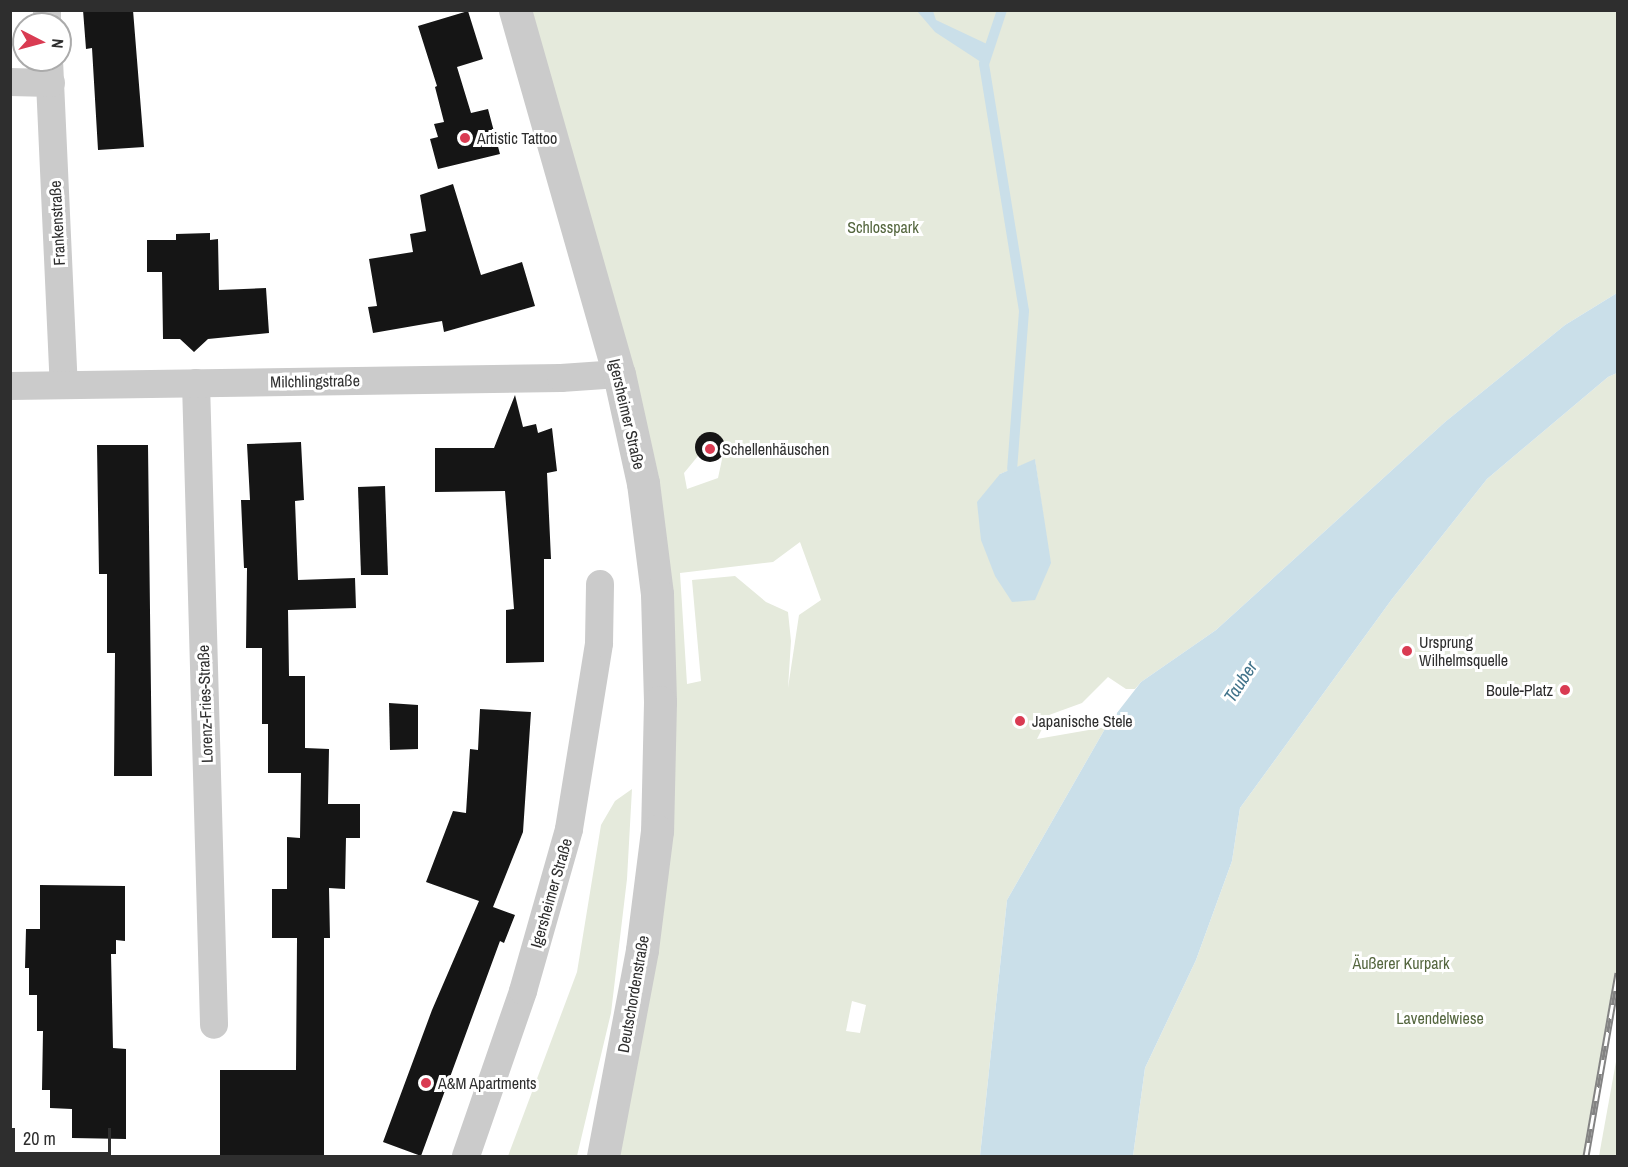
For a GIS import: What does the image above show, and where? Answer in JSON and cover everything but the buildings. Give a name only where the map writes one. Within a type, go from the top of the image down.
[{"type":"street","name":"Igersheimer Straße","points":[[515,10],[619,374],[644,483],[657,594],[660,702],[657,831]]},
{"type":"street","points":[[10,82],[46,72]]},
{"type":"street","name":"Frankenstraße","points":[[50,72],[64,385]]},
{"type":"street","name":"Milchlingstraße","points":[[10,386],[561,378],[619,374]]},
{"type":"street","name":"Lorenz-Fries-Straße","points":[[196,383],[214,1025]]},
{"type":"street","name":"Igersheimer Straße","points":[[466,1156],[523,991],[569,829],[599,643],[600,584]]},
{"type":"street","name":"Deutschordenstraße","points":[[603,1156],[642,950],[657,831]]},
{"type":"green space","name":"Schlosspark","points":[[515,11],[1617,11],[1617,293],[1565,325],[1445,422],[1216,630],[1141,682],[1135,689],[1126,689],[1108,677],[1082,703],[1049,715],[1037,739],[1106,727],[1007,900],[980,1156],[603,1156],[642,950],[657,594]],"holes":[[[708,433],[720,437],[724,450],[718,478],[687,489],[684,473],[698,456],[696,441]],[[1035,460],[1044,522],[1000,474]],[[800,542],[821,600],[799,615],[788,688],[791,641],[788,612],[766,602],[735,576],[692,580],[701,681],[687,684],[680,573],[773,562]],[[852,1001],[866,1005],[860,1033],[846,1031]]]},
{"type":"green space","name":"Äußerer Kurpark","points":[[1617,373],[1618,973],[1586,1156],[1133,1156],[1145,1068],[1196,960],[1232,861],[1240,808],[1392,599],[1487,479],[1608,377]]},
{"type":"green space","points":[[632,789],[627,879],[611,1013],[577,1156],[508,1156],[577,972],[601,825],[615,801]]},
{"type":"green space","points":[[1617,1056],[1617,1156],[1599,1156]]},
{"type":"water","points":[[917,11],[933,11],[936,20],[989,45],[984,64],[935,32]]},
{"type":"water","name":"Tauber","points":[[1617,293],[1617,373],[1608,377],[1487,479],[1392,599],[1240,808],[1232,861],[1196,960],[1145,1068],[1133,1156],[980,1156],[1007,900],[1106,727],[1141,682],[1216,630],[1445,422],[1565,325]]},
{"type":"water","points":[[1035,459],[1051,563],[1035,600],[1012,602],[995,576],[981,540],[977,502],[1000,474]]},
{"type":"waterway","points":[[1002,10],[984,64],[1024,311],[1012,469]]},
{"type":"railway","points":[[1586,1156],[1618,973]]},
{"type":"place","name":"Artistic Tattoo","points":[[465,138]]},
{"type":"place","name":"Schellenhäuschen","points":[[710,449]]},
{"type":"place","name":"Ursprung Wilhelmsquelle","points":[[1407,651]]},
{"type":"place","name":"Boule-Platz","points":[[1565,690]]},
{"type":"place","name":"Japanische Stele","points":[[1020,721]]},
{"type":"place","name":"A&M Apartments","points":[[426,1083]]},
{"type":"park label","name":"Lavendelwiese","points":[[1440,1018]]}]
